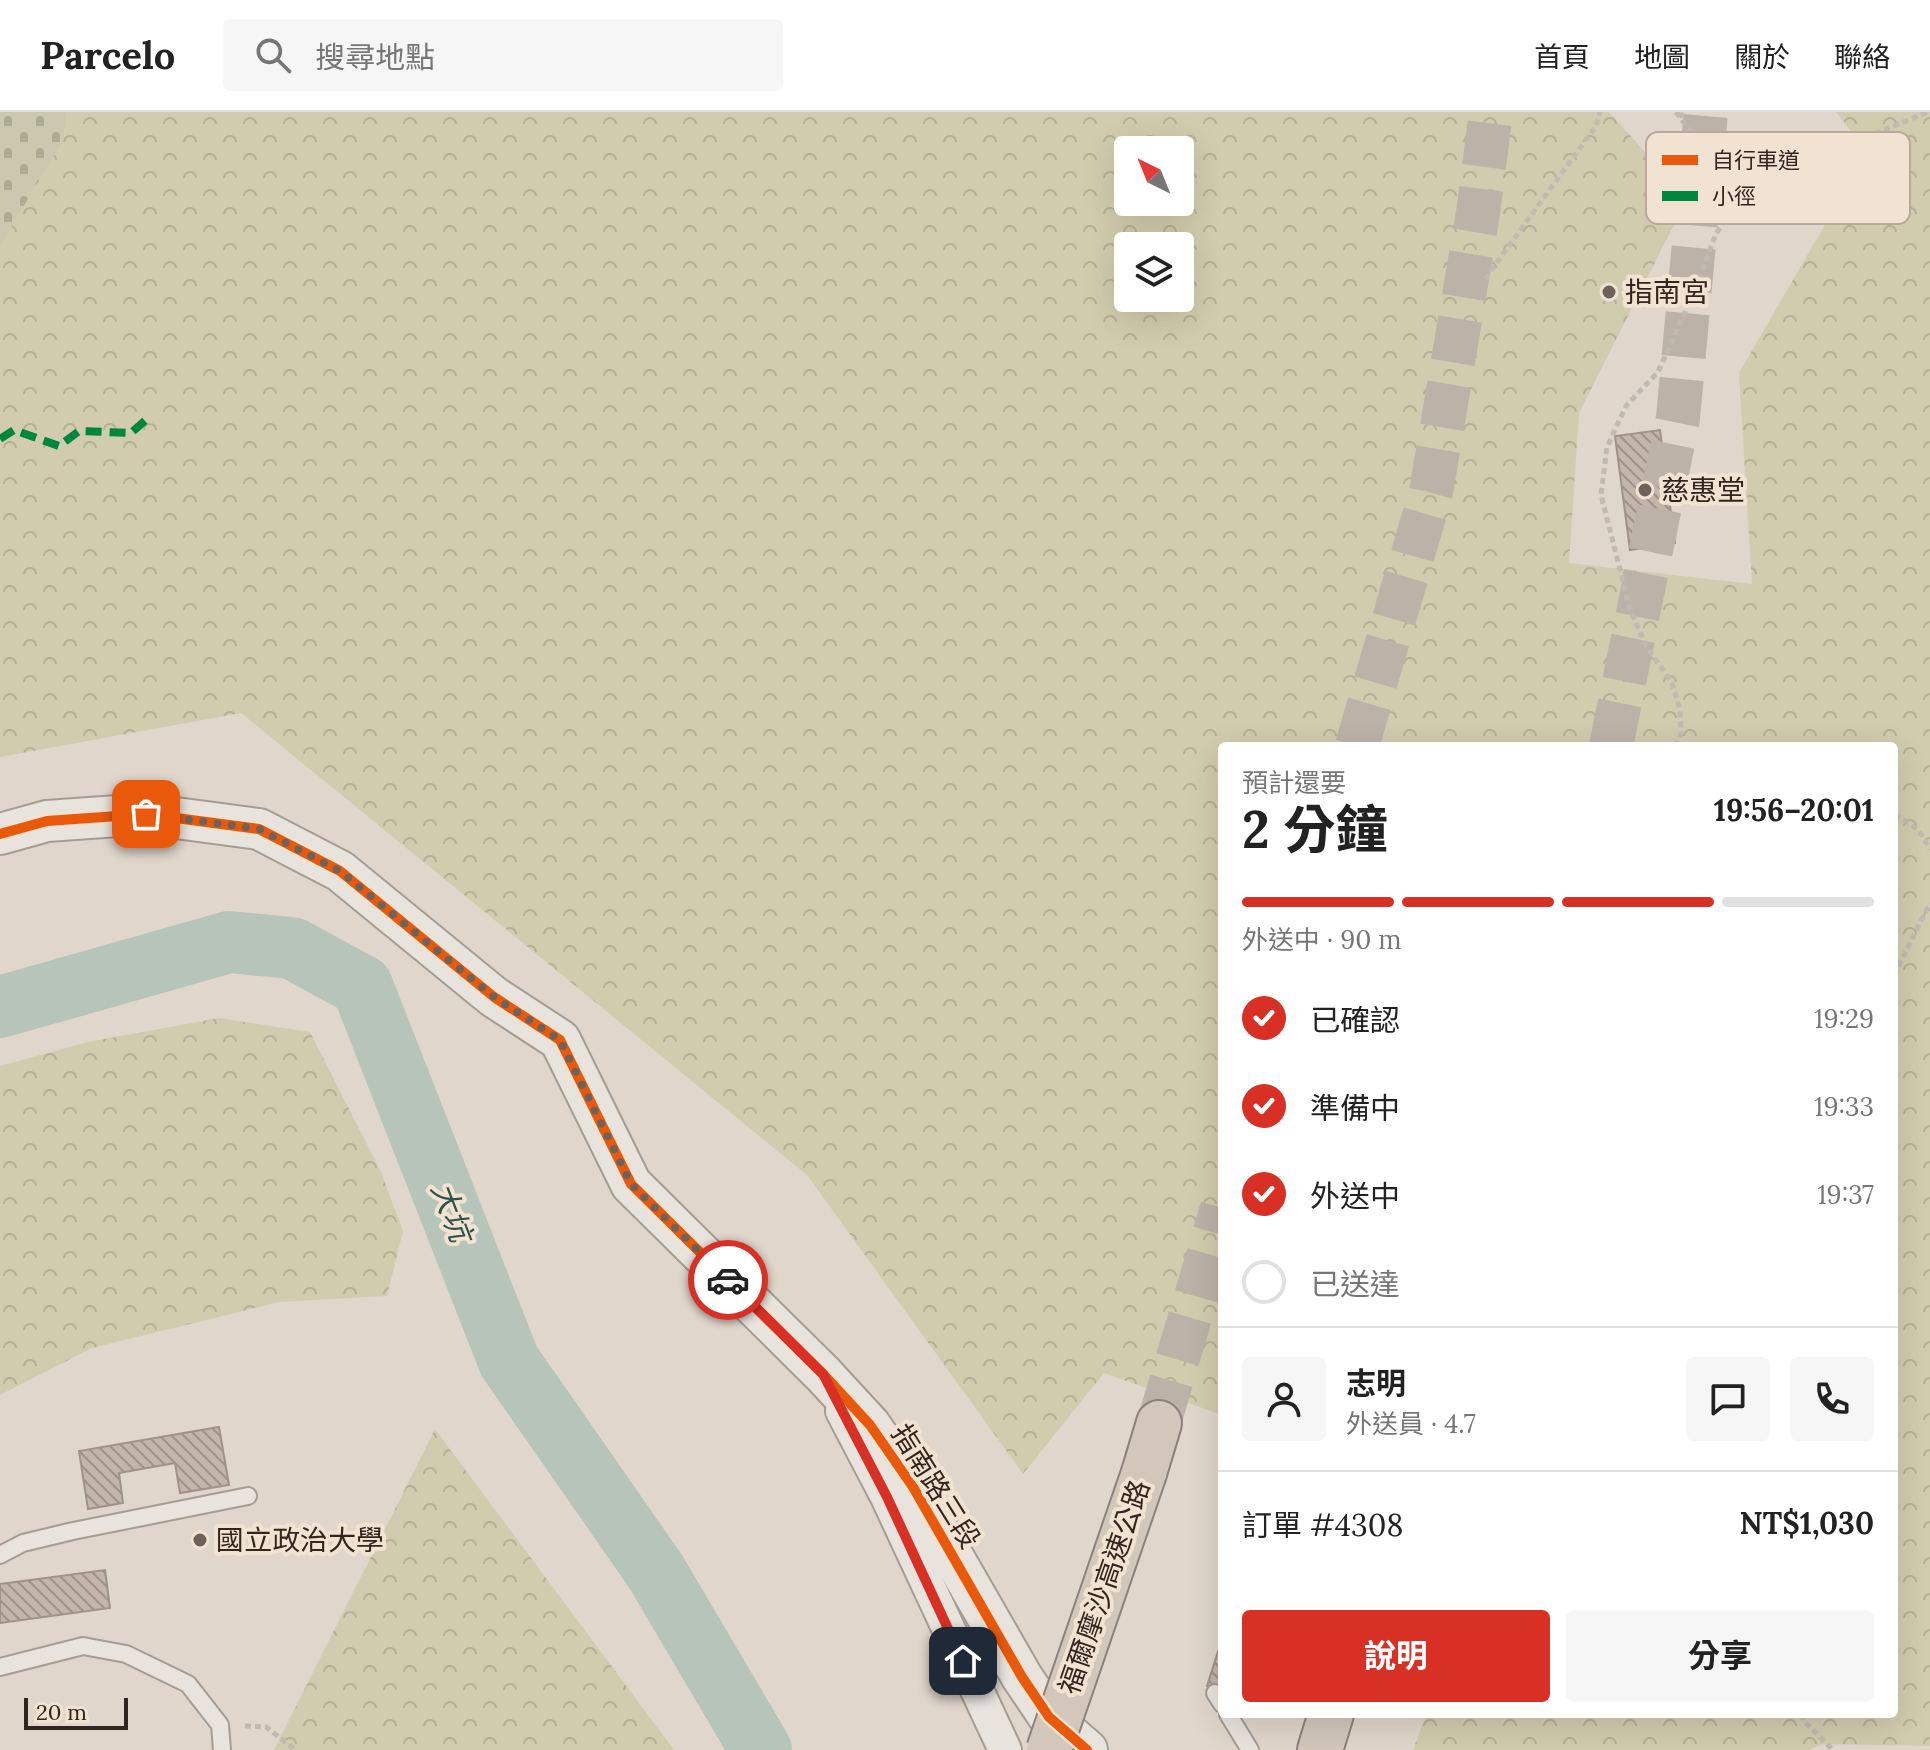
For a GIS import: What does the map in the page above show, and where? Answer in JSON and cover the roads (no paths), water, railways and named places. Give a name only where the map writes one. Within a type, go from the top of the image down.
[{"type":"highway","name":"福爾摩沙高速公路","points":[[1049,1750],[1159,1423]]},
{"type":"highway","points":[[1320,1750],[1330,1718]]},
{"type":"street","name":"指南路三段","points":[[0,834],[47,821],[146,814],[259,829],[340,871],[494,997],[560,1040],[631,1184],[823,1374],[870,1425],[913,1487],[1022,1677],[1049,1717],[1087,1750]]},
{"type":"street","points":[[823,1374],[887,1497],[1005,1750]]},
{"type":"lane","points":[[0,1555],[23,1543],[73,1531],[248,1496]]},
{"type":"lane","points":[[0,1667],[83,1646],[126,1654],[188,1684],[220,1725],[222,1750]]},
{"type":"lane","points":[[1230,1718],[1250,1750]]},
{"type":"waterway","name":"大坑","points":[[0,1007],[229,942],[292,948],[362,986],[509,1361],[656,1572],[761,1750]]},
{"type":"tunnel","points":[[1358,742],[1431,492],[1478,213],[1491,112]]},
{"type":"tunnel","points":[[1704,132],[1706,112]]},
{"type":"tunnel","points":[[1612,742],[1678,418],[1696,224]]},
{"type":"tunnel","points":[[1159,1423],[1218,1222]]},
{"type":"place","name":"指南宮","points":[[1609,292]]},
{"type":"place","name":"慈惠堂","points":[[1645,490]]},
{"type":"place","name":"國立政治大學","points":[[200,1540]]}]
